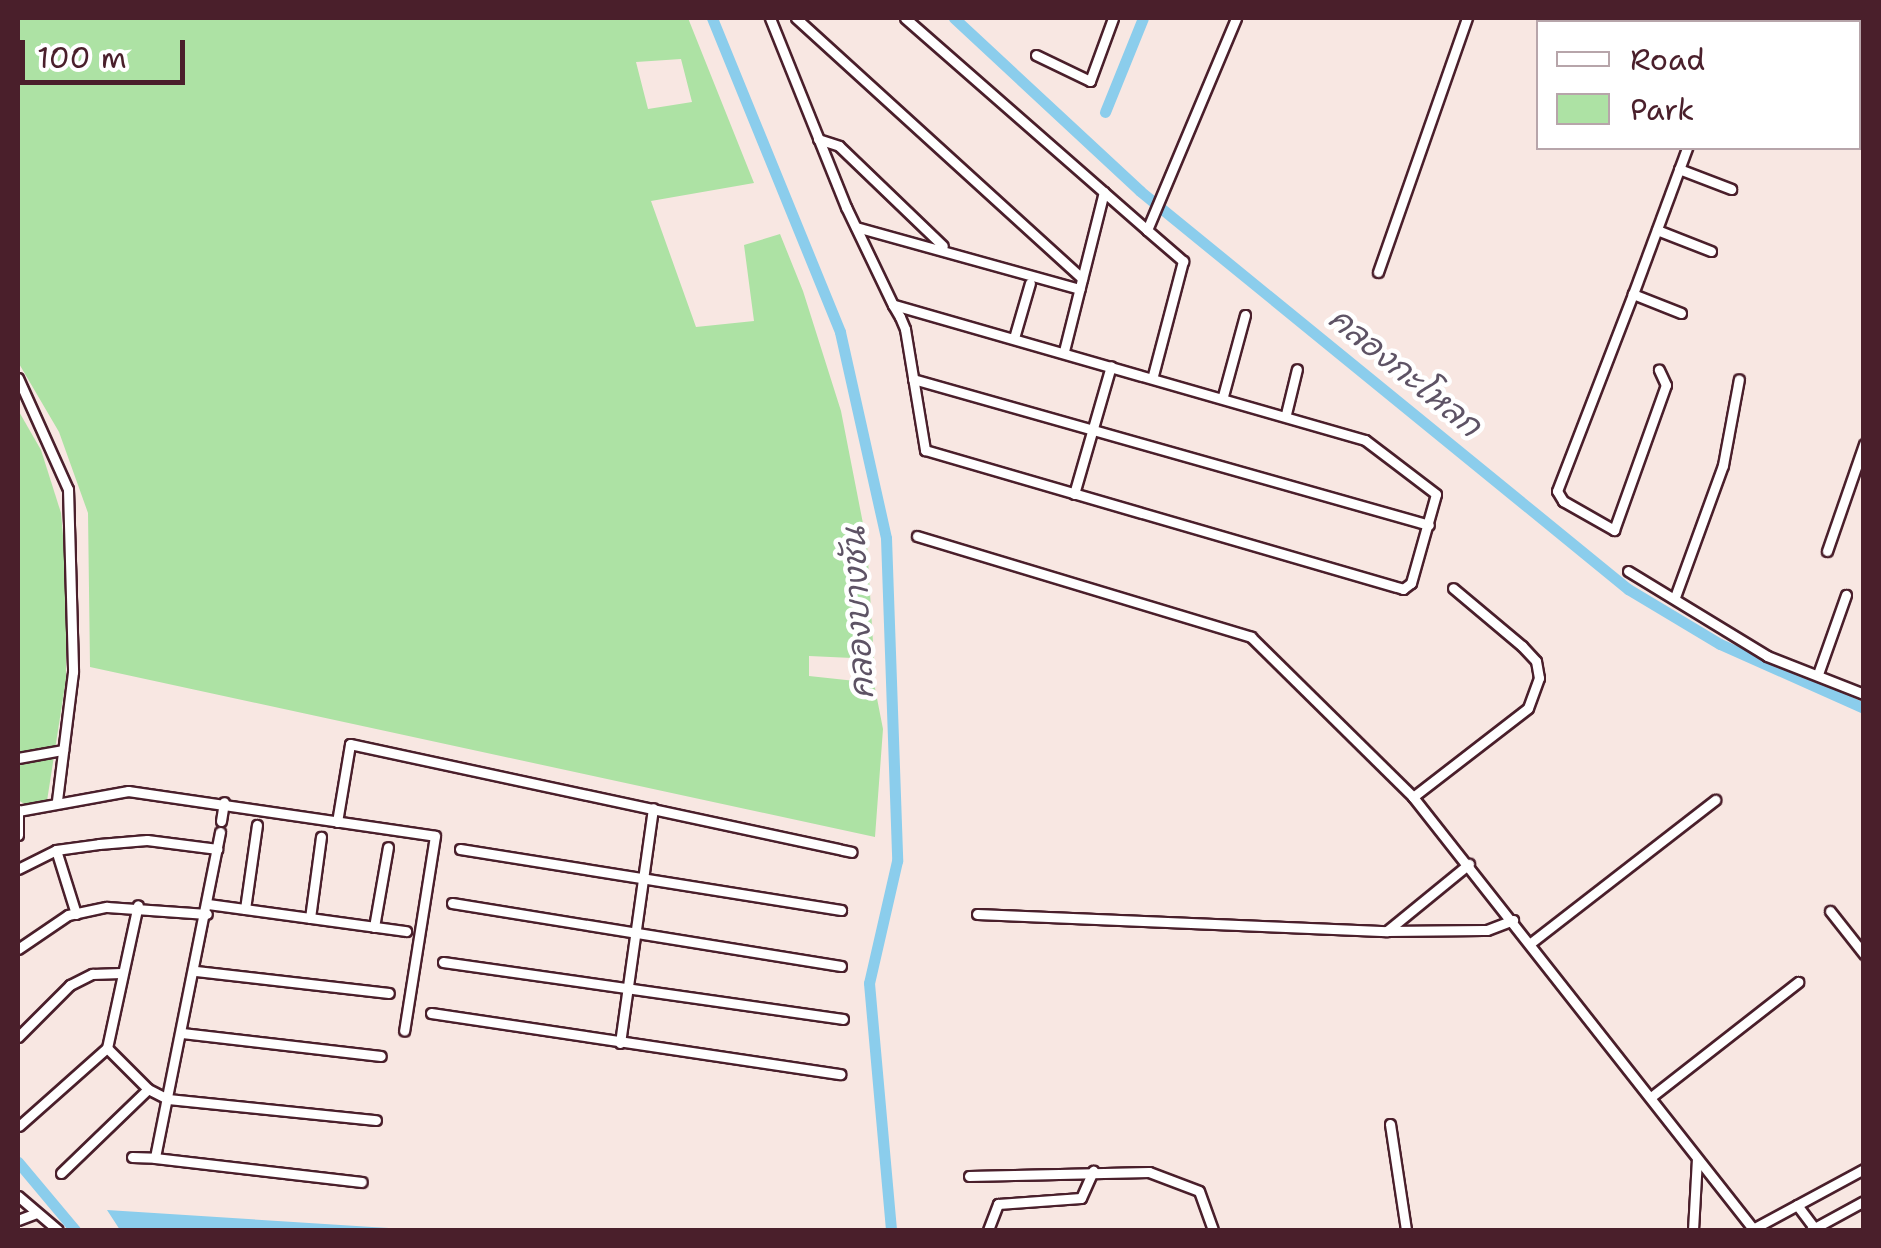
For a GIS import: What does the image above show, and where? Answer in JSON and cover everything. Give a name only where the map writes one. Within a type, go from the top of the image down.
[{"type":"street","points":[[770,18],[818,139],[893,305],[913,379],[925,450],[1403,589],[1436,494],[1366,440],[1153,374],[1111,366],[893,305]]},
{"type":"street","points":[[796,18],[1081,283]]},
{"type":"street","points":[[905,18],[1104,192],[1149,226],[1183,261],[1153,374]]},
{"type":"street","points":[[1036,56],[1090,81],[1112,18]]},
{"type":"street","points":[[1149,226],[1236,18]]},
{"type":"street","points":[[1378,272],[1467,18]]},
{"type":"street","points":[[818,139],[838,146],[946,249]]},
{"type":"street","points":[[1659,370],[1666,385],[1614,530],[1563,501],[1557,491],[1685,150]]},
{"type":"street","points":[[1679,168],[1731,190]]},
{"type":"street","points":[[1064,351],[1104,192]]},
{"type":"street","points":[[856,227],[1081,283]]},
{"type":"street","points":[[1656,230],[1711,250]]},
{"type":"street","points":[[1014,338],[1030,283]]},
{"type":"street","points":[[1633,294],[1681,313]]},
{"type":"street","points":[[1223,396],[1245,315]]},
{"type":"street","points":[[1074,494],[1111,366]]},
{"type":"street","points":[[1286,414],[1297,369]]},
{"type":"street","points":[[18,378],[68,489],[73,672],[57,801]]},
{"type":"street","points":[[913,379],[1428,525]]},
{"type":"street","points":[[1675,598],[1722,465],[1739,379]]},
{"type":"street","points":[[1827,551],[1864,444]]},
{"type":"street","points":[[917,536],[1251,636],[1413,796],[1532,942],[1752,1230],[1864,1169]]},
{"type":"street","points":[[1628,570],[1744,644],[1864,694]]},
{"type":"street","points":[[1413,796],[1528,708],[1539,678],[1525,649],[1452,588]]},
{"type":"street","points":[[1818,674],[1846,595]]},
{"type":"street","points":[[337,822],[350,744],[852,852]]},
{"type":"street","points":[[18,758],[64,750]]},
{"type":"street","points":[[18,835],[18,810],[128,791],[224,802],[434,836],[404,1032]]},
{"type":"street","points":[[1532,942],[1715,800]]},
{"type":"street","points":[[156,1158],[208,909],[224,802]]},
{"type":"street","points":[[620,1044],[653,808]]},
{"type":"street","points":[[246,909],[257,825]]},
{"type":"street","points":[[310,918],[321,838]]},
{"type":"street","points":[[18,869],[56,850],[147,840],[217,849]]},
{"type":"street","points":[[374,927],[388,848]]},
{"type":"street","points":[[460,848],[841,910]]},
{"type":"street","points":[[56,850],[76,914]]},
{"type":"street","points":[[1387,931],[1469,864]]},
{"type":"street","points":[[452,903],[841,966]]},
{"type":"street","points":[[18,948],[35,932],[76,914],[138,905],[246,909],[406,931]]},
{"type":"street","points":[[18,1126],[107,1048],[138,905]]},
{"type":"street","points":[[1830,911],[1864,954]]},
{"type":"street","points":[[977,914],[1387,931],[1487,930],[1513,920]]},
{"type":"street","points":[[443,962],[843,1019]]},
{"type":"street","points":[[196,971],[390,994]]},
{"type":"street","points":[[18,1037],[70,986],[92,974],[122,974]]},
{"type":"street","points":[[1651,1098],[1798,982]]},
{"type":"street","points":[[430,1013],[840,1074]]},
{"type":"street","points":[[182,1033],[381,1056]]},
{"type":"street","points":[[107,1048],[148,1089],[168,1099],[376,1120]]},
{"type":"street","points":[[61,1173],[148,1089]]},
{"type":"street","points":[[1390,1124],[1406,1230]]},
{"type":"street","points":[[1693,1230],[1697,1156]]},
{"type":"street","points":[[132,1157],[362,1182]]},
{"type":"street","points":[[988,1230],[998,1204],[1081,1198],[1093,1171]]},
{"type":"street","points":[[969,1176],[1093,1171],[1177,1179],[1200,1191],[1213,1230]]},
{"type":"street","points":[[18,1196],[58,1230]]},
{"type":"street","points":[[1796,1205],[1814,1230],[1864,1202]]},
{"type":"street","points":[[18,1220],[36,1213]]},
{"type":"green space","points":[[18,18],[688,18],[754,183],[651,201],[696,327],[754,321],[744,245],[780,234],[803,291],[841,411],[867,544],[874,659],[809,656],[809,676],[874,683],[883,729],[875,837],[90,667],[88,513],[59,432],[18,362]],"holes":[[[681,59],[692,102],[648,109],[636,62]]]},
{"type":"green space","points":[[18,410],[41,450],[61,513],[66,569],[66,679],[47,801],[26,805],[18,800]]},
{"type":"water","points":[[107,1210],[372,1227],[423,1230],[120,1230]]},
{"type":"waterway","name":"คลองบางชัน","points":[[712,18],[840,332],[886,538],[897,861],[869,983],[891,1230]]},
{"type":"waterway","name":"คลองกะโหลก","points":[[954,18],[1140,191],[1628,589],[1720,644],[1864,708]]},
{"type":"waterway","points":[[1105,112],[1143,18]]},
{"type":"waterway","points":[[18,1162],[75,1230]]}]
